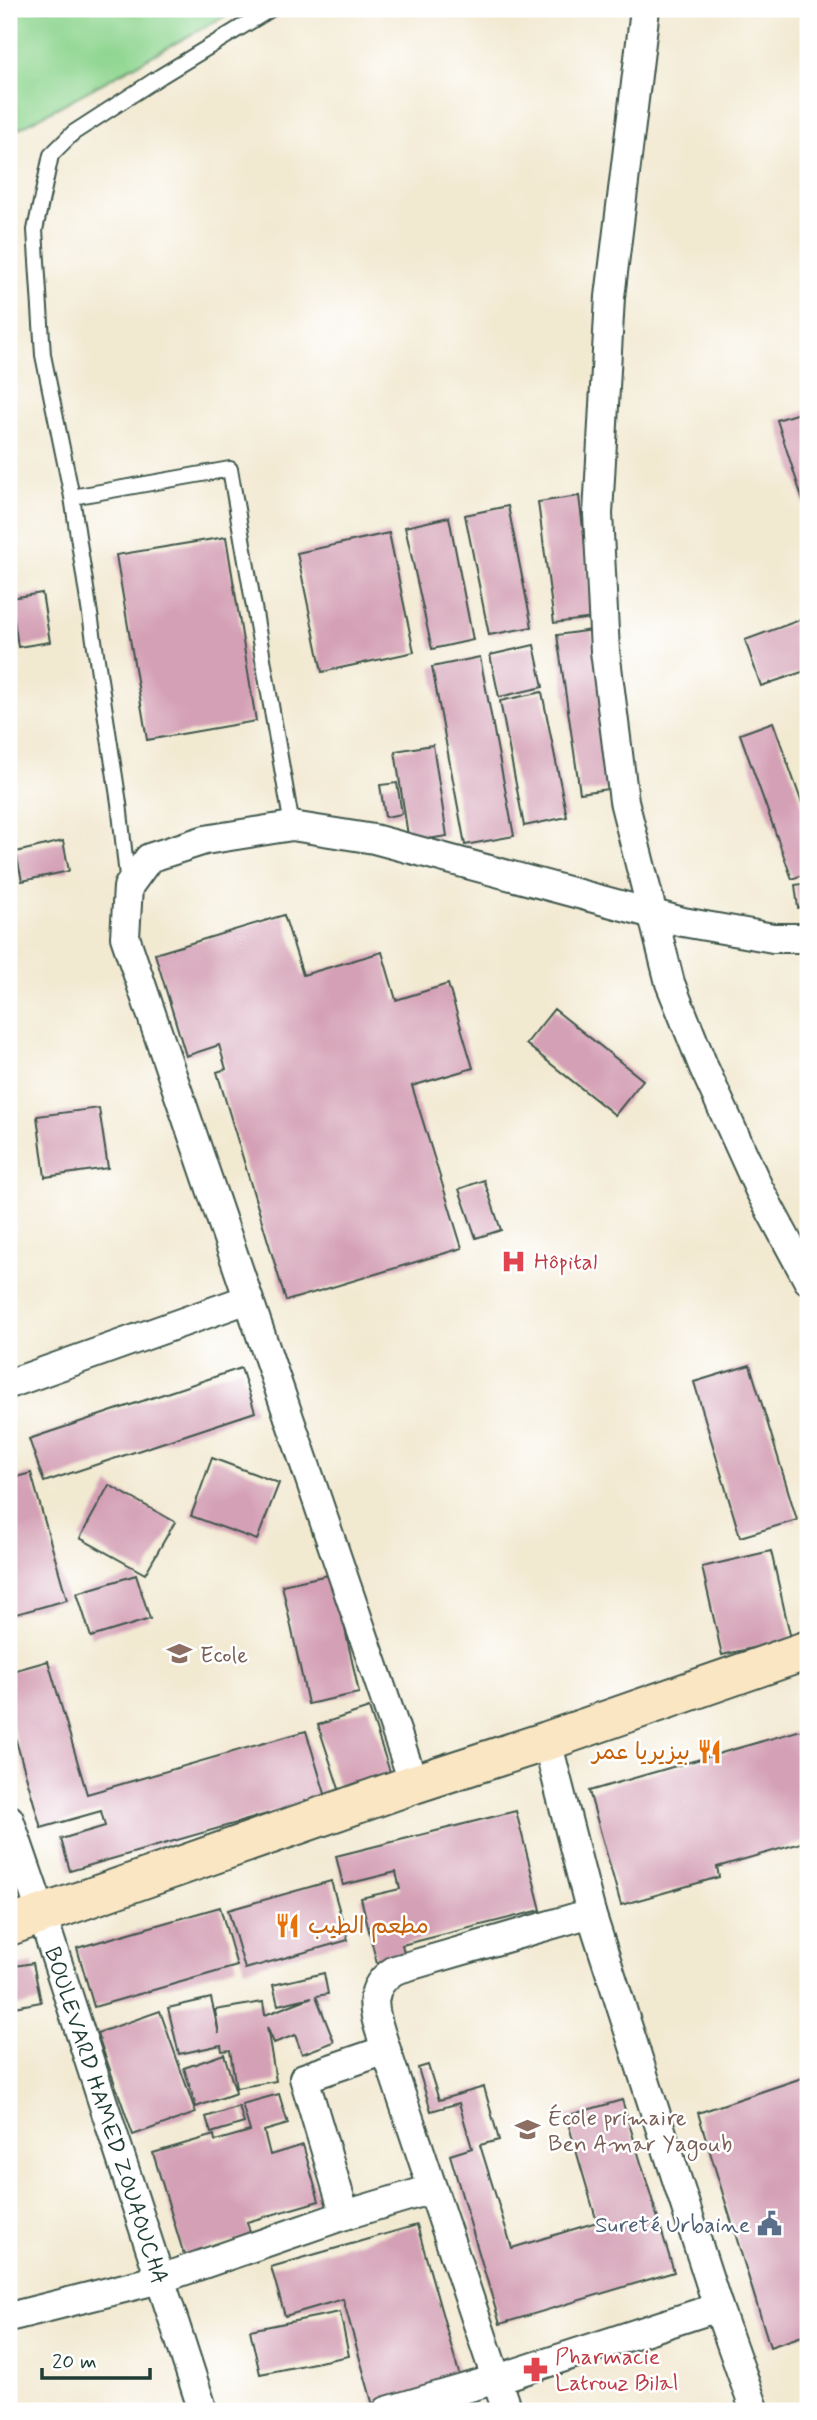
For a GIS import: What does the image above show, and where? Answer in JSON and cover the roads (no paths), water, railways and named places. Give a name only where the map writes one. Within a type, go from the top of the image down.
[{"type":"main road","points":[[25,1921],[414,1784],[547,1741],[808,1650]]},
{"type":"street","points":[[645,9],[610,297],[598,514],[605,651],[624,801],[670,983],[704,1069],[760,1189],[808,1280]]},
{"type":"street","points":[[414,1784],[125,937],[128,887],[149,858],[205,840],[292,826],[374,839],[683,922],[773,938],[808,938]]},
{"type":"street","points":[[9,1384],[248,1299]]},
{"type":"street","points":[[547,1741],[591,1913],[718,2307],[755,2411]]},
{"type":"street","name":"BOULEVARD HAMED ZOUAOUCHA","points":[[9,1819],[25,1921],[160,2279],[203,2411]]},
{"type":"street","points":[[507,2411],[386,2050],[374,2000],[380,1981],[404,1967],[591,1913]]},
{"type":"street","points":[[345,2215],[304,2078],[386,2050]]},
{"type":"street","points":[[9,2317],[160,2279],[345,2215],[432,2189]]},
{"type":"street","points":[[387,2411],[497,2379],[718,2307]]},
{"type":"lane","points":[[128,887],[119,803],[72,497],[43,355],[35,230],[51,155],[73,133],[160,76],[271,9]]},
{"type":"lane","points":[[72,497],[230,469],[292,826]]},
{"type":"place","name":"Hôpital","points":[[514,1261]]},
{"type":"place","name":"Ecole","points":[[180,1654]]},
{"type":"place","name":"بيزيريا عمر","points":[[710,1751]]},
{"type":"place","name":"مطعم الطيب","points":[[288,1925]]},
{"type":"place","name":"École primaire Ben Amar Yagoub","points":[[528,2130]]},
{"type":"place","name":"Sureté Urbaine","points":[[770,2224]]},
{"type":"place","name":"Pharmacie Latrouz Bilal","points":[[535,2369]]}]
